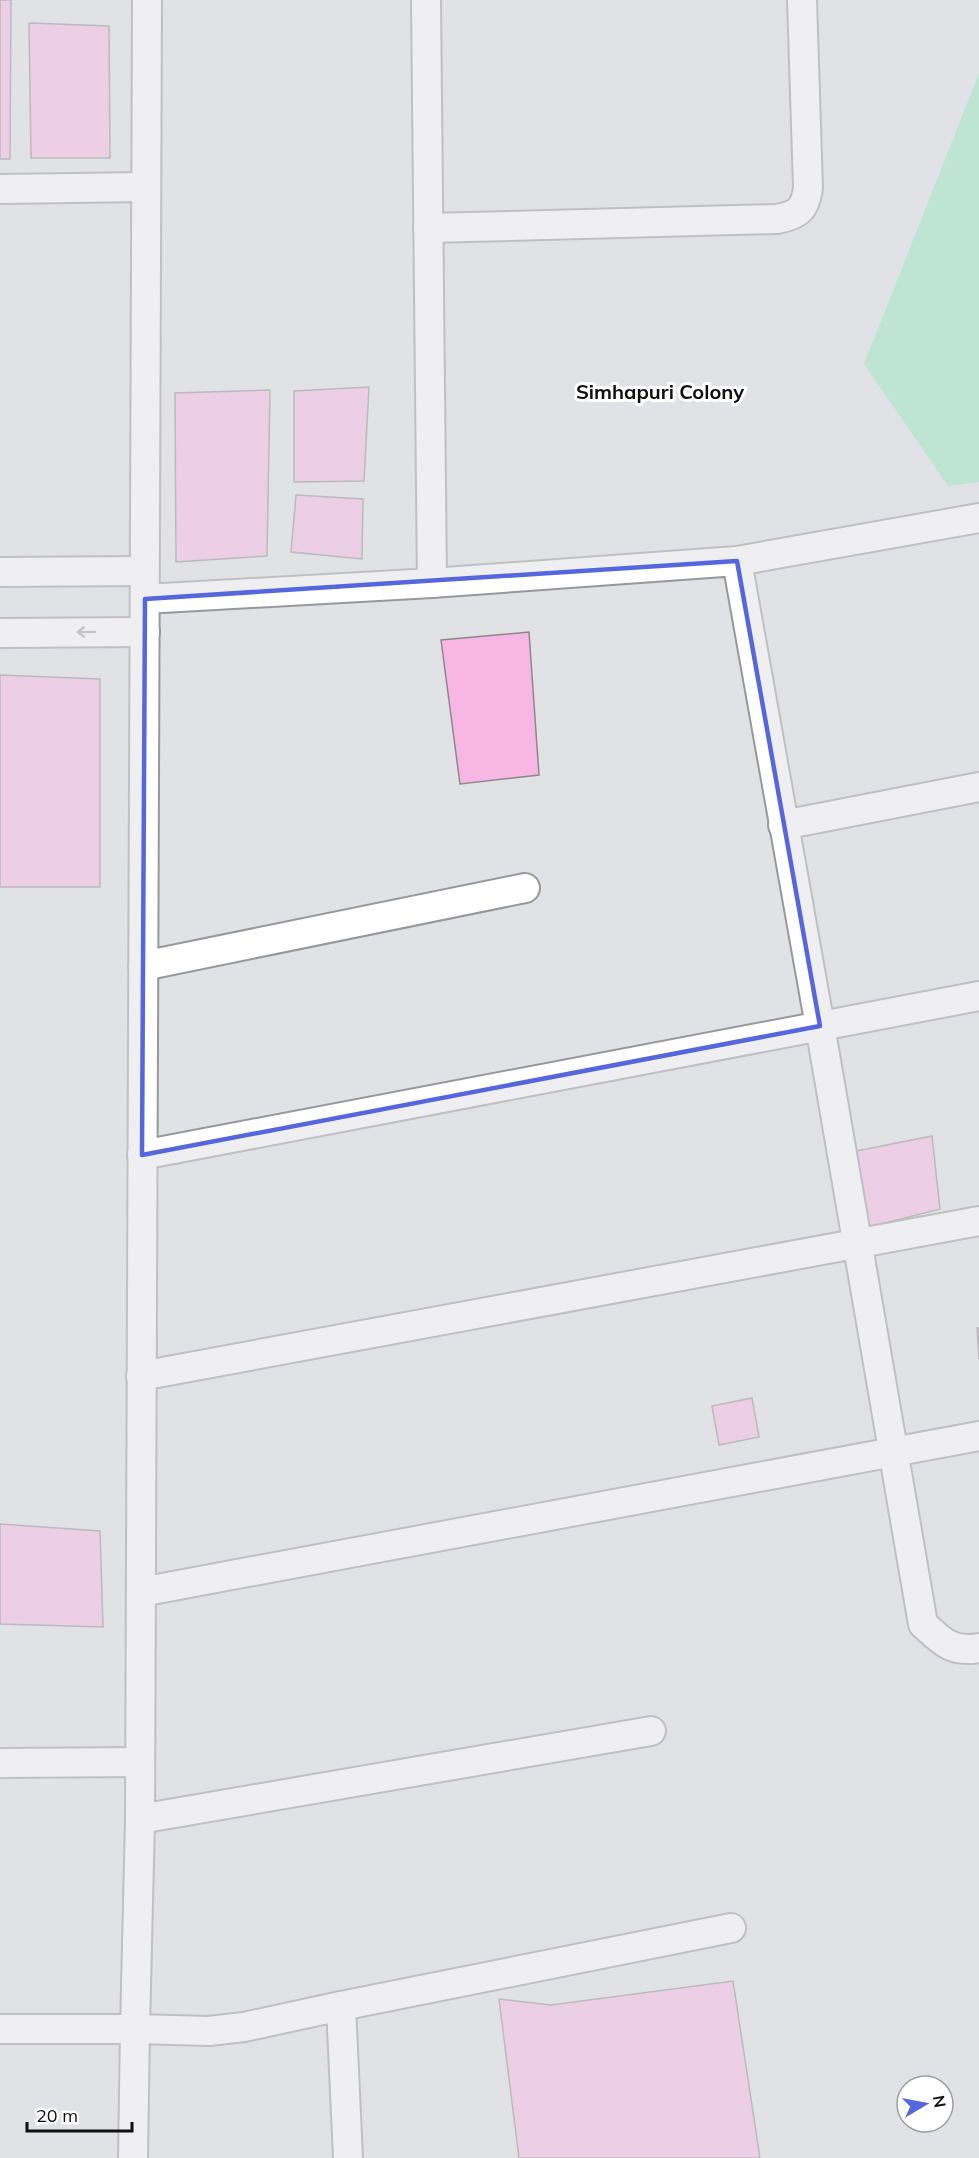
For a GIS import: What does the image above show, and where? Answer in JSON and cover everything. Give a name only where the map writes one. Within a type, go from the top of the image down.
[{"type":"street","points":[[133,2158],[140,1819],[147,0]]},
{"type":"street","points":[[426,0],[432,583]]},
{"type":"street","points":[[428,228],[777,219],[793,216],[806,203],[808,188],[802,0]]},
{"type":"street","points":[[0,189],[146,187]]},
{"type":"street","points":[[145,599],[432,583],[737,561],[979,518]]},
{"type":"street","points":[[737,561],[820,1026],[922,1624],[947,1646],[979,1648]]},
{"type":"street","points":[[0,572],[144,571]]},
{"type":"street","points":[[0,633],[145,632]]},
{"type":"street","points":[[783,825],[979,787]]},
{"type":"street","points":[[143,966],[525,888]]},
{"type":"street","points":[[142,1155],[979,996]]},
{"type":"street","points":[[141,1376],[979,1221]]},
{"type":"street","points":[[141,1592],[979,1436]]},
{"type":"street","points":[[140,1819],[651,1731]]},
{"type":"street","points":[[0,1762],[140,1762]]},
{"type":"street","points":[[0,2029],[209,2031],[243,2027],[731,1928]]},
{"type":"street","points":[[341,2006],[348,2158]]},
{"type":"highlighted area","points":[[737,561],[820,1026],[142,1155],[145,599]]},
{"type":"green space","points":[[979,73],[979,482],[948,486],[864,364]]},
{"type":"building","points":[[0,0],[11,0],[10,159],[0,159]]},
{"type":"building","points":[[29,23],[109,26],[110,158],[31,158]]},
{"type":"building","points":[[369,387],[364,481],[294,482],[294,391]]},
{"type":"building","points":[[270,390],[267,556],[176,562],[175,393]]},
{"type":"building","points":[[296,495],[363,499],[362,559],[291,552]]},
{"type":"building","points":[[529,632],[539,775],[460,784],[441,640]]},
{"type":"building","points":[[0,675],[100,679],[100,887],[0,887]]},
{"type":"building","points":[[932,1136],[940,1209],[862,1229],[851,1152]]},
{"type":"building","points":[[977,1328],[979,1328],[979,1359]]},
{"type":"building","points":[[752,1398],[759,1437],[719,1445],[712,1406]]},
{"type":"building","points":[[0,1524],[100,1531],[103,1627],[0,1624]]},
{"type":"building","points":[[733,1981],[760,2158],[519,2158],[499,1999],[551,2005]]},
{"type":"district","name":"Simhapuri Colony","points":[[660,391]]}]
